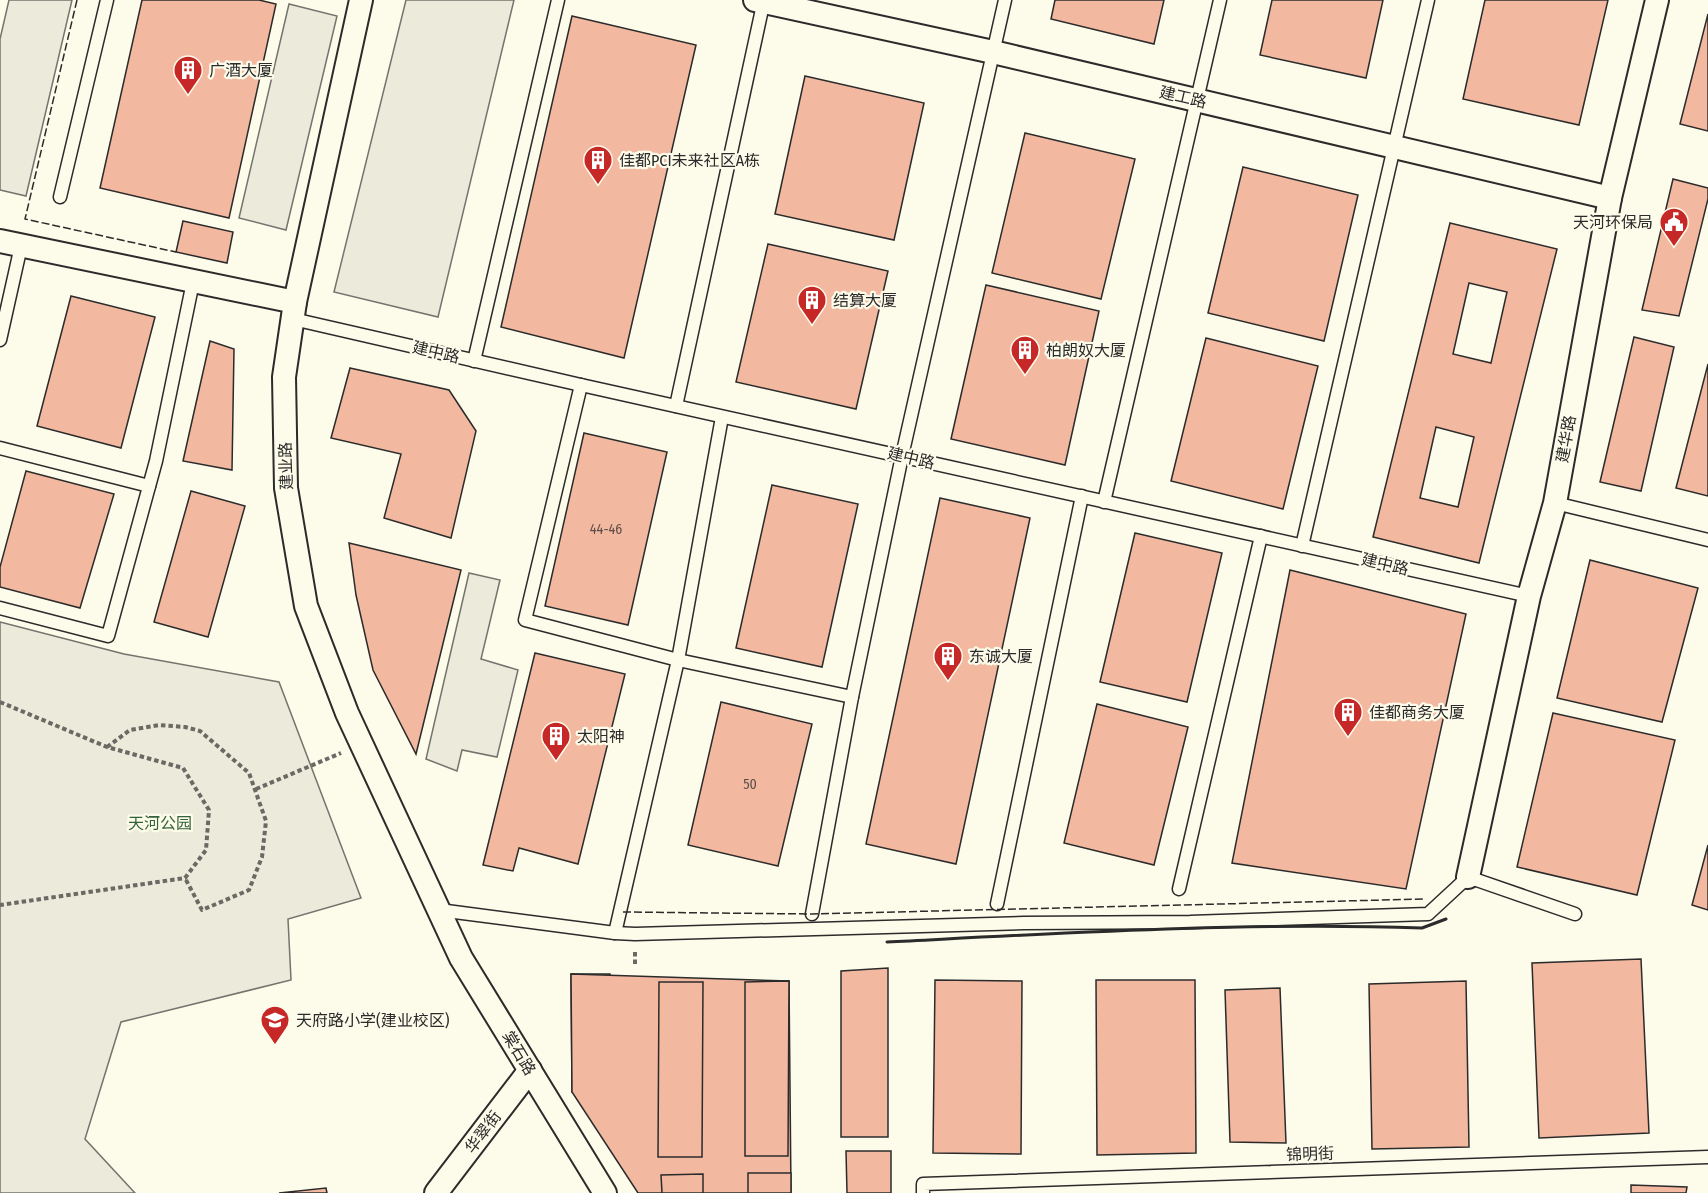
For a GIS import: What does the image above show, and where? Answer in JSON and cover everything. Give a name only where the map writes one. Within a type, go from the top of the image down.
[{"type":"street","name":"建业路","points":[[361,0],[294,310],[284,377],[285,488],[306,606],[343,704],[439,910]]},
{"type":"street","name":"建华路","points":[[1468,877],[1529,596],[1555,503],[1610,198],[1657,0]]},
{"type":"street","name":"建工路","points":[[761,1],[993,51],[1610,198]]},
{"type":"street","name":"建中路","points":[[11,244],[193,282],[294,310]]},
{"type":"street","name":"棠石路","points":[[439,910],[461,958],[605,1193]]},
{"type":"street","name":"华翠街","points":[[436,1193],[530,1070]]},
{"type":"lane","points":[[60,197],[107,0]]},
{"type":"lane","points":[[474,361],[558,0]]},
{"type":"lane","points":[[812,914],[852,697],[902,456],[1005,0]]},
{"type":"lane","points":[[1104,501],[1220,0]]},
{"type":"lane","points":[[1302,546],[1428,0]]},
{"type":"lane","points":[[676,406],[761,1]]},
{"type":"lane","points":[[0,339],[11,244]]},
{"type":"lane","points":[[0,608],[108,636],[149,486],[193,282]]},
{"type":"lane","name":"建中路","points":[[294,310],[474,361],[1529,596]]},
{"type":"lane","points":[[581,385],[525,620],[678,660],[852,697]]},
{"type":"lane","points":[[615,933],[678,660],[722,417]]},
{"type":"lane","points":[[0,448],[149,486]]},
{"type":"lane","points":[[997,904],[1082,496]]},
{"type":"lane","points":[[1555,503],[1708,540]]},
{"type":"lane","points":[[1179,889],[1261,536]]},
{"type":"lane","points":[[439,910],[615,933],[1024,922],[1190,922],[1428,914],[1468,877],[1575,914]]},
{"type":"lane","name":"锦明街","points":[[923,1193],[922,1184],[1708,1157]]},
{"type":"path","points":[[0,702],[107,747],[183,768],[209,810],[206,850],[185,878],[0,905]]},
{"type":"path","points":[[107,747],[130,730],[159,725],[200,731],[249,773],[266,821],[262,857],[249,890],[202,910],[185,878]]},
{"type":"path","points":[[256,789],[361,744]]},
{"type":"green space","name":"天河公园","points":[[0,622],[124,654],[279,682],[361,898],[288,919],[291,980],[121,1022],[85,1139],[135,1193],[0,1193]]},
{"type":"shaded area","points":[[9,0],[72,0],[26,196],[0,190],[0,39]]},
{"type":"shaded area","points":[[406,0],[514,0],[438,317],[334,292]]},
{"type":"shaded area","points":[[289,4],[337,16],[286,230],[239,218]]},
{"type":"shaded area","points":[[469,573],[500,580],[481,659],[518,670],[497,757],[462,750],[457,771],[426,759]]},
{"type":"building","name":"广酒大厦","points":[[142,0],[259,0],[276,4],[229,218],[100,188]]},
{"type":"building","points":[[1055,0],[1164,0],[1154,44],[1051,19]]},
{"type":"building","points":[[1272,0],[1383,0],[1366,78],[1260,55]]},
{"type":"building","points":[[1485,0],[1608,0],[1579,125],[1463,99]]},
{"type":"building","points":[[1708,14],[1708,131],[1680,124]]},
{"type":"building","name":"佳都PCI未来社区A栋","points":[[572,16],[696,45],[624,358],[501,327]]},
{"type":"building","points":[[805,76],[924,103],[894,240],[775,214]]},
{"type":"building","points":[[1025,133],[1135,159],[1101,299],[992,273]]},
{"type":"building","points":[[1243,167],[1358,195],[1324,341],[1208,313]]},
{"type":"building","points":[[1673,179],[1708,188],[1708,199],[1679,316],[1642,310]]},
{"type":"building","points":[[183,221],[233,232],[227,263],[176,252]]},
{"type":"building","points":[[1450,223],[1557,249],[1479,563],[1373,537]],"holes":[[[1469,283],[1507,292],[1491,363],[1453,354]],[[1436,427],[1474,437],[1458,507],[1420,498]]]},
{"type":"building","name":"结算大厦","points":[[768,244],[888,271],[856,409],[736,382]]},
{"type":"building","name":"柏朗奴大厦","points":[[986,285],[1099,311],[1065,465],[951,439]]},
{"type":"building","points":[[71,296],[155,317],[121,448],[37,426]]},
{"type":"building","points":[[1634,337],[1674,347],[1641,491],[1600,482]]},
{"type":"building","points":[[1206,338],[1318,366],[1283,509],[1171,481]]},
{"type":"building","points":[[210,341],[234,349],[232,470],[183,461]]},
{"type":"building","points":[[1708,364],[1708,496],[1676,488]]},
{"type":"building","points":[[350,368],[449,390],[476,431],[451,538],[384,518],[401,454],[331,438]]},
{"type":"building","points":[[584,433],[667,452],[628,625],[545,606]]},
{"type":"building","points":[[26,471],[114,494],[80,608],[0,587],[0,567]]},
{"type":"building","points":[[772,485],[858,504],[822,667],[736,648]]},
{"type":"building","points":[[191,491],[245,506],[208,637],[154,622]]},
{"type":"building","name":"东诚大厦","points":[[940,498],[1030,518],[956,864],[866,844]]},
{"type":"building","points":[[1135,533],[1222,553],[1187,702],[1100,682]]},
{"type":"building","points":[[349,543],[461,570],[416,754],[373,670],[356,595]]},
{"type":"building","points":[[1590,560],[1698,588],[1662,722],[1557,698]]},
{"type":"building","name":"佳都商务大厦","points":[[1290,570],[1466,614],[1406,889],[1232,863]]},
{"type":"building","name":"太阳神","points":[[535,653],[625,674],[578,864],[519,848],[513,871],[483,865]]},
{"type":"building","points":[[721,702],[812,724],[778,866],[688,845]]},
{"type":"building","points":[[1097,704],[1188,727],[1154,865],[1064,843]]},
{"type":"building","points":[[1553,713],[1675,740],[1637,895],[1517,867]]},
{"type":"building","points":[[1708,845],[1708,910],[1692,905]]},
{"type":"building","points":[[1641,959],[1649,1133],[1539,1138],[1532,963]]},
{"type":"building","points":[[888,968],[888,1137],[841,1137],[841,971]]},
{"type":"building","points":[[571,974],[610,974],[611,1092],[572,1092]]},
{"type":"building","points":[[571,974],[789,981],[791,1193],[638,1193],[572,1092]]},
{"type":"building","points":[[935,980],[1022,981],[1021,1154],[933,1153]]},
{"type":"building","points":[[1096,980],[1195,980],[1196,1153],[1097,1155]]},
{"type":"building","points":[[789,981],[788,1156],[745,1156],[745,982]]},
{"type":"building","points":[[1466,981],[1469,1147],[1372,1149],[1369,984]]},
{"type":"building","points":[[659,982],[703,982],[702,1157],[658,1157]]},
{"type":"building","points":[[1280,988],[1286,1143],[1230,1142],[1225,990]]},
{"type":"building","points":[[846,1151],[891,1151],[891,1193],[847,1193]]},
{"type":"building","points":[[748,1173],[791,1173],[791,1193],[748,1193]]},
{"type":"building","points":[[703,1174],[703,1193],[662,1193],[661,1175]]},
{"type":"building","points":[[1631,1185],[1687,1187],[1686,1193],[1631,1193]]},
{"type":"building","points":[[326,1188],[327,1193],[279,1193]]},
{"type":"fence","points":[[77,0],[25,219],[176,252]]},
{"type":"fence","points":[[623,912],[812,914],[1425,899]]},
{"type":"wall","points":[[887,942],[1221,927],[1422,928],[1446,919]]},
{"type":"place","name":"广酒大厦","points":[[188,96]]},
{"type":"place","name":"佳都PCI未来社区A栋","points":[[598,186]]},
{"type":"place","name":"天河环保局","points":[[1674,248]]},
{"type":"place","name":"结算大厦","points":[[812,326]]},
{"type":"place","name":"柏朗奴大厦","points":[[1025,376]]},
{"type":"place","name":"东诚大厦","points":[[948,682]]},
{"type":"place","name":"佳都商务大厦","points":[[1348,738]]},
{"type":"place","name":"太阳神","points":[[556,762]]},
{"type":"place","name":"天府路小学(建业校区)","points":[[275,1046]]}]
